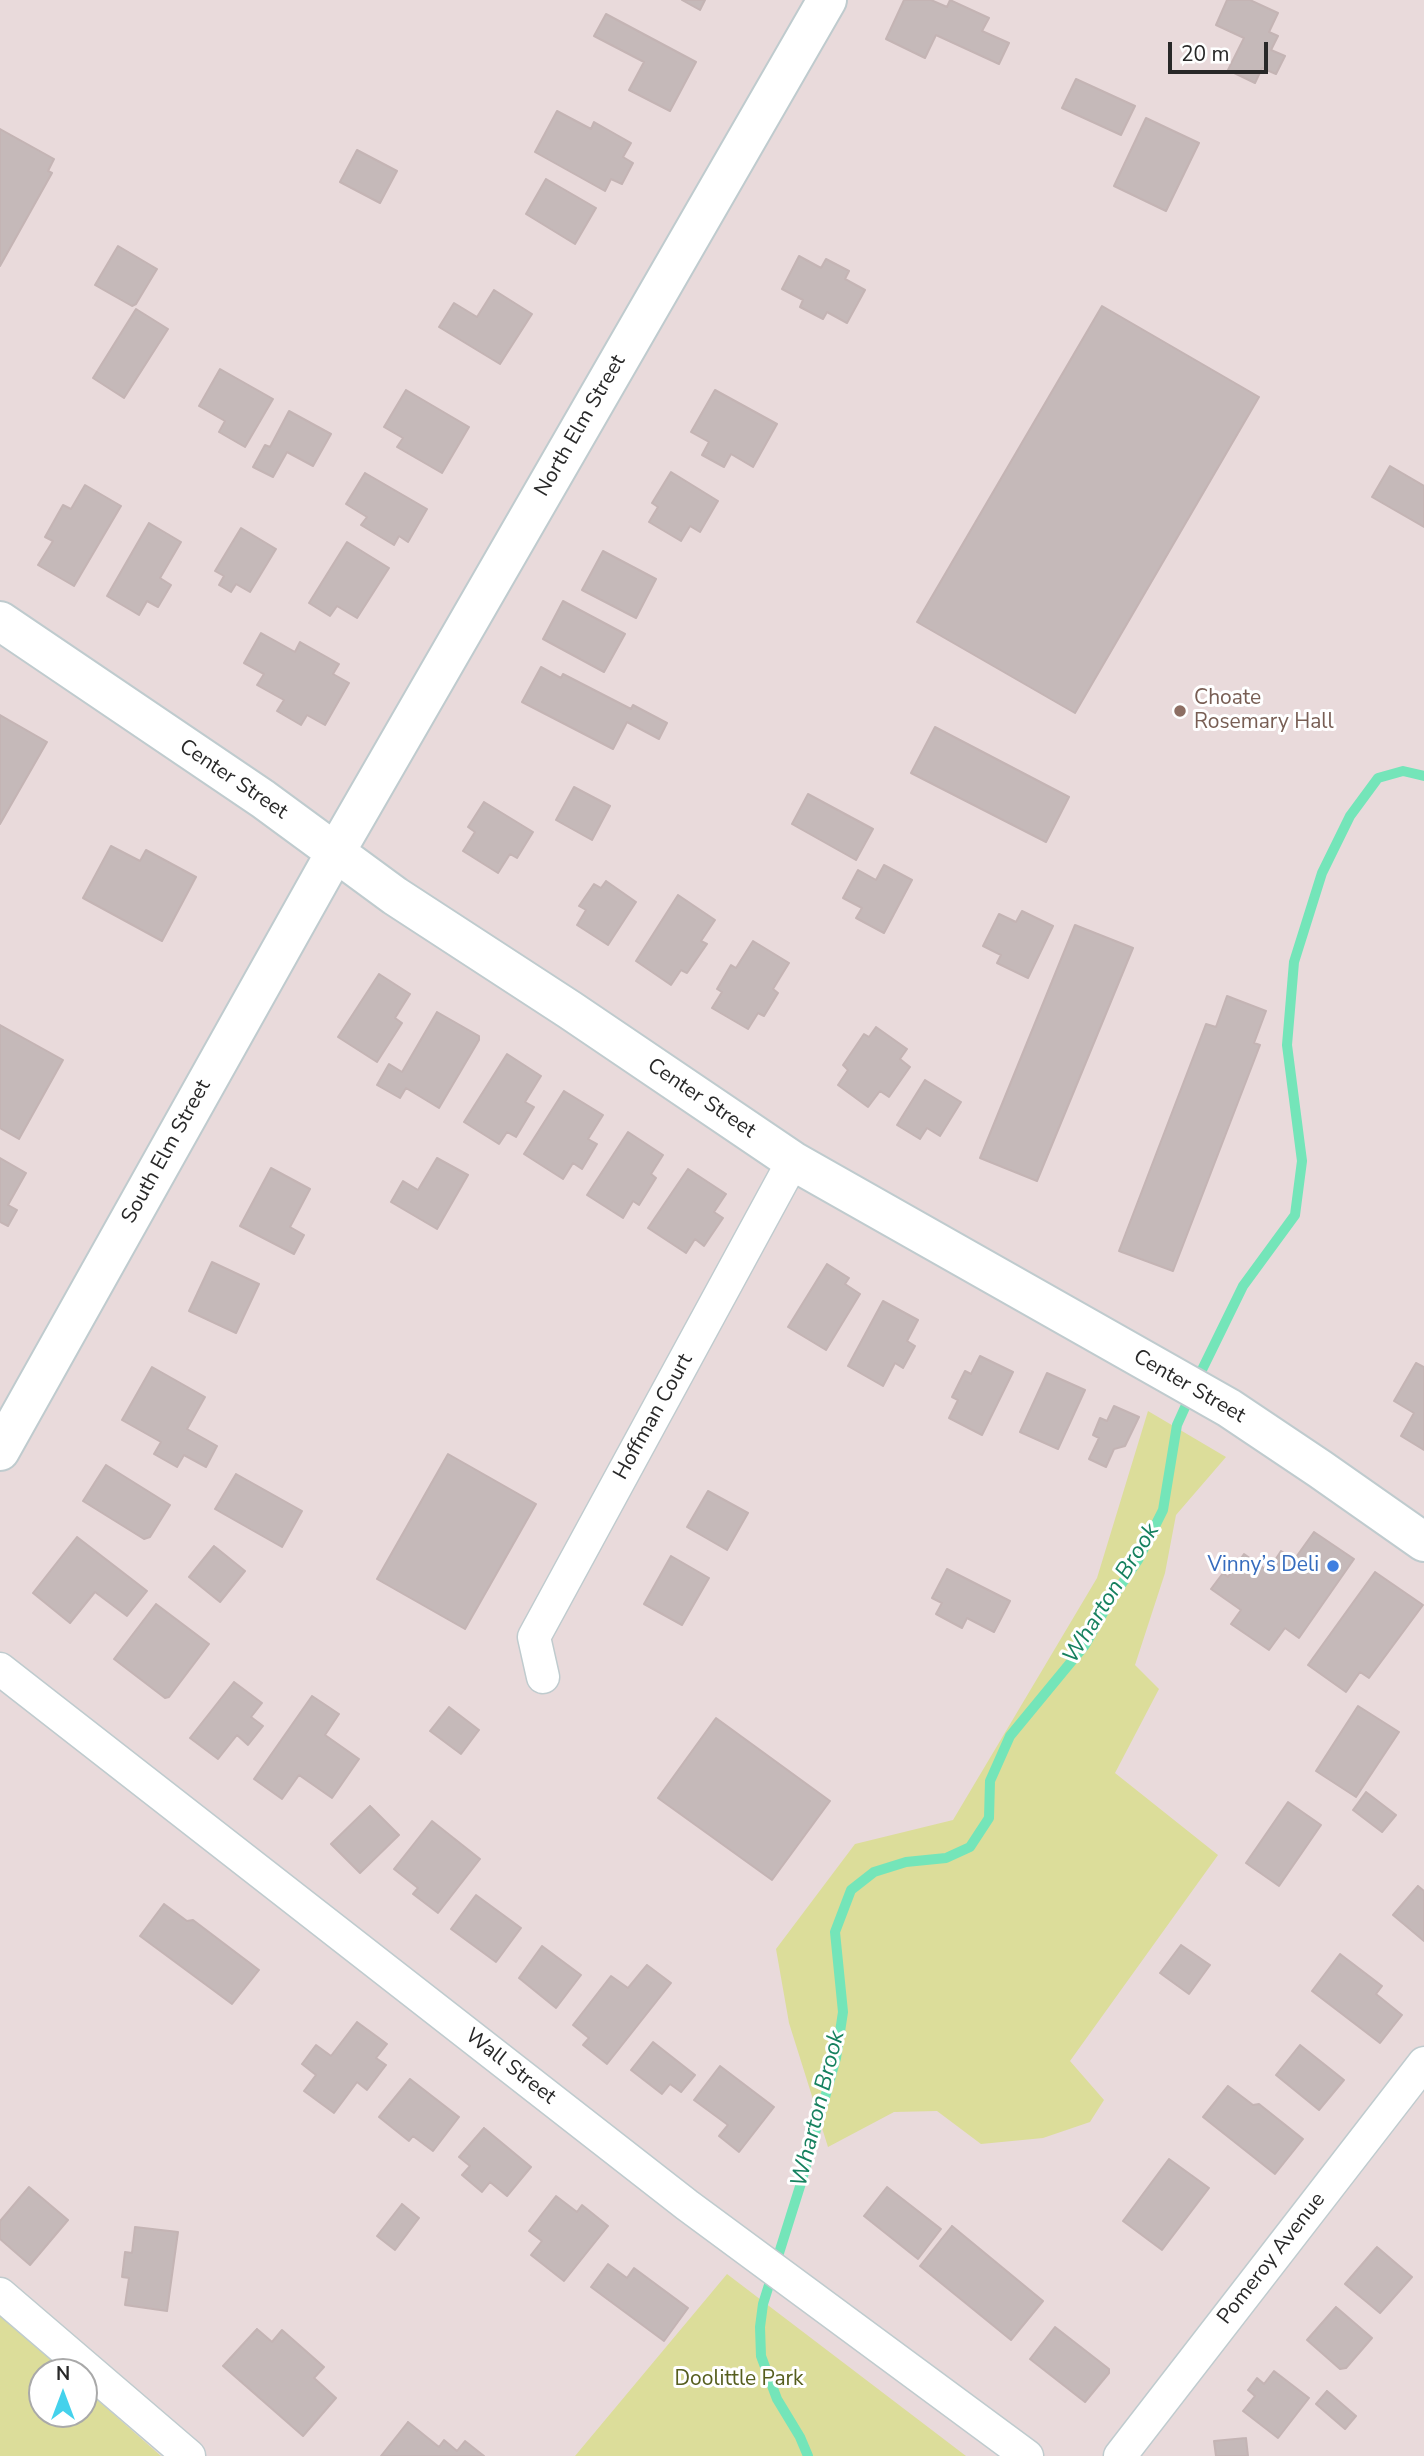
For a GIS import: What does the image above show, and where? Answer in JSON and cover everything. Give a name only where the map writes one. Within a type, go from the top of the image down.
[{"type":"main road","name":"North Elm Street","points":[[335,853],[827,0]]},
{"type":"main road","name":"Center Street","points":[[0,621],[263,799],[395,896],[793,1161],[1228,1408],[1424,1542]]},
{"type":"main road","name":"South Elm Street","points":[[0,1451],[335,853]]},
{"type":"street","name":"Hoffman Court","points":[[543,1677],[534,1637],[793,1161]]},
{"type":"street","name":"Wall Street","points":[[0,1668],[665,2188],[1027,2456]]},
{"type":"street","name":"Pomeroy Avenue","points":[[1120,2456],[1424,2063]]},
{"type":"street","points":[[0,2294],[189,2456]]},
{"type":"green space","points":[[1148,1411],[1226,1457],[1176,1515],[1165,1573],[1135,1665],[1159,1689],[1115,1773],[1218,1855],[1070,2061],[1104,2100],[1090,2122],[1043,2138],[981,2144],[937,2111],[894,2112],[828,2147],[789,2023],[776,1949],[855,1844],[953,1820],[1097,1578]]},
{"type":"green space","name":"Doolittle Park","points":[[727,2274],[966,2456],[575,2456]]},
{"type":"green space","points":[[0,2315],[50,2358],[28,2358],[28,2428],[98,2428],[98,2400],[161,2456],[0,2456]]},
{"type":"building","points":[[682,0],[705,0],[700,10]]},
{"type":"building","points":[[904,0],[931,0],[947,7],[950,0],[989,18],[982,31],[1009,43],[999,64],[936,35],[925,58],[886,39]]},
{"type":"building","points":[[1227,0],[1250,0],[1278,13],[1269,32],[1278,36],[1271,50],[1285,56],[1276,74],[1262,68],[1255,83],[1228,70],[1244,38],[1216,25]]},
{"type":"building","points":[[606,14],[696,62],[670,111],[629,90],[644,62],[594,36]]},
{"type":"building","points":[[1076,79],[1135,106],[1121,135],[1062,108]]},
{"type":"building","points":[[557,111],[591,129],[594,122],[631,143],[623,157],[633,163],[622,184],[611,179],[605,191],[535,152]]},
{"type":"building","points":[[1146,118],[1199,143],[1166,211],[1114,186]]},
{"type":"building","points":[[0,129],[54,159],[48,171],[52,173],[0,266]]},
{"type":"building","points":[[357,150],[397,171],[380,203],[340,182]]},
{"type":"building","points":[[546,179],[596,208],[575,244],[526,214]]},
{"type":"building","points":[[118,246],[157,269],[136,304],[132,306],[95,285]]},
{"type":"building","points":[[799,256],[821,268],[826,259],[849,271],[845,279],[865,290],[847,323],[827,312],[823,319],[800,307],[803,300],[782,289]]},
{"type":"building","points":[[494,290],[532,314],[500,364],[439,327],[454,303],[477,317]]},
{"type":"building","points":[[1102,306],[1259,397],[1075,713],[917,622]]},
{"type":"building","points":[[136,309],[168,329],[124,398],[93,378]]},
{"type":"building","points":[[220,369],[273,399],[245,447],[219,432],[225,421],[199,406]]},
{"type":"building","points":[[406,390],[469,427],[442,473],[397,447],[403,438],[384,427]]},
{"type":"building","points":[[715,390],[777,424],[753,467],[731,454],[724,467],[702,455],[709,442],[691,432]]},
{"type":"building","points":[[289,411],[331,434],[313,466],[287,452],[273,477],[253,467],[265,445],[270,447]]},
{"type":"building","points":[[1390,466],[1424,486],[1424,527],[1372,497]]},
{"type":"building","points":[[671,472],[718,501],[700,532],[690,526],[681,541],[649,522],[658,507],[652,503]]},
{"type":"building","points":[[365,473],[427,509],[408,542],[399,536],[394,545],[361,525],[367,517],[346,504]]},
{"type":"building","points":[[85,485],[121,506],[74,586],[38,565],[53,541],[45,537],[63,505],[71,509]]},
{"type":"building","points":[[149,523],[181,542],[160,578],[171,585],[158,607],[147,601],[139,615],[107,596]]},
{"type":"building","points":[[241,528],[276,549],[250,592],[236,584],[231,592],[219,585],[224,576],[215,571]]},
{"type":"building","points":[[347,542],[389,568],[357,618],[337,606],[330,616],[309,603]]},
{"type":"building","points":[[603,551],[656,579],[636,618],[582,590]]},
{"type":"building","points":[[563,601],[625,634],[604,672],[543,639]]},
{"type":"building","points":[[261,633],[295,652],[300,642],[339,664],[333,674],[349,683],[325,725],[307,715],[301,725],[277,711],[284,700],[257,685],[264,674],[244,663]]},
{"type":"building","points":[[541,667],[561,678],[563,674],[631,709],[633,705],[667,723],[659,739],[627,722],[613,749],[522,702]]},
{"type":"building","points":[[0,715],[47,742],[0,824]]},
{"type":"building","points":[[935,727],[1069,797],[1046,842],[911,773]]},
{"type":"building","points":[[574,787],[610,806],[592,840],[556,820]]},
{"type":"building","points":[[808,794],[873,829],[856,860],[792,824]]},
{"type":"building","points":[[484,802],[533,832],[517,858],[510,854],[498,873],[463,851],[475,832],[468,827]]},
{"type":"building","points":[[111,846],[140,861],[146,850],[196,877],[162,941],[83,898]]},
{"type":"building","points":[[884,865],[912,880],[884,933],[856,918],[862,908],[843,898],[858,870],[876,880]]},
{"type":"building","points":[[606,881],[636,902],[608,945],[577,925],[586,910],[579,906],[594,884],[601,888]]},
{"type":"building","points":[[678,895],[715,920],[701,941],[707,944],[687,973],[681,970],[671,985],[636,961]]},
{"type":"building","points":[[1022,911],[1053,926],[1028,978],[997,963],[1001,955],[983,946],[999,914],[1016,922]]},
{"type":"building","points":[[1075,925],[1133,948],[1037,1181],[980,1158]]},
{"type":"building","points":[[753,941],[789,963],[773,989],[778,993],[764,1016],[758,1013],[748,1029],[712,1008],[722,992],[717,989],[731,965],[736,968]]},
{"type":"building","points":[[379,974],[410,994],[395,1018],[402,1023],[377,1062],[338,1037]]},
{"type":"building","points":[[1227,996],[1266,1011],[1254,1043],[1260,1045],[1173,1271],[1119,1251],[1206,1024],[1216,1027]]},
{"type":"building","points":[[437,1012],[479,1036],[439,1108],[406,1088],[400,1098],[377,1085],[389,1064],[402,1072]]},
{"type":"building","points":[[0,1025],[63,1060],[19,1139],[0,1128]]},
{"type":"building","points":[[876,1027],[907,1049],[900,1059],[910,1067],[889,1097],[880,1091],[868,1107],[838,1085],[848,1070],[843,1065],[864,1034],[869,1037]]},
{"type":"building","points":[[507,1054],[541,1076],[525,1102],[534,1107],[516,1137],[507,1132],[499,1144],[464,1122]]},
{"type":"building","points":[[925,1080],[961,1102],[940,1136],[927,1128],[920,1139],[897,1125]]},
{"type":"building","points":[[564,1091],[603,1115],[588,1139],[597,1144],[582,1169],[573,1163],[563,1179],[524,1154]]},
{"type":"building","points":[[628,1132],[663,1155],[651,1174],[656,1178],[639,1205],[633,1201],[623,1218],[587,1195]]},
{"type":"building","points":[[0,1158],[26,1173],[8,1205],[17,1210],[8,1226],[0,1222]]},
{"type":"building","points":[[437,1158],[468,1175],[437,1229],[391,1202],[403,1181],[418,1190]]},
{"type":"building","points":[[271,1168],[310,1189],[290,1227],[304,1235],[294,1254],[240,1226]]},
{"type":"building","points":[[688,1169],[726,1194],[714,1212],[723,1218],[704,1246],[695,1239],[686,1253],[648,1228]]},
{"type":"building","points":[[212,1262],[259,1284],[236,1333],[189,1311]]},
{"type":"building","points":[[827,1264],[849,1278],[845,1284],[860,1294],[826,1350],[788,1327]]},
{"type":"building","points":[[883,1301],[918,1320],[907,1341],[915,1346],[903,1368],[895,1363],[883,1386],[848,1366]]},
{"type":"building","points":[[980,1356],[1013,1372],[982,1435],[949,1418],[958,1400],[952,1397],[965,1371],[971,1374]]},
{"type":"building","points":[[1416,1363],[1424,1367],[1424,1450],[1401,1436],[1414,1413],[1394,1401]]},
{"type":"building","points":[[152,1367],[205,1397],[187,1429],[217,1446],[206,1467],[184,1455],[177,1467],[154,1454],[161,1442],[122,1420]]},
{"type":"building","points":[[1047,1373],[1085,1390],[1058,1449],[1020,1432]]},
{"type":"building","points":[[1114,1406],[1139,1417],[1125,1446],[1114,1449],[1106,1467],[1089,1459],[1099,1438],[1093,1435],[1100,1418],[1107,1421]]},
{"type":"building","points":[[448,1454],[536,1504],[465,1629],[377,1579]]},
{"type":"building","points":[[106,1465],[170,1505],[150,1537],[144,1539],[83,1501]]},
{"type":"building","points":[[236,1474],[302,1511],[282,1547],[215,1509]]},
{"type":"building","points":[[708,1491],[748,1513],[727,1550],[687,1527]]},
{"type":"building","points":[[1314,1532],[1354,1559],[1299,1638],[1285,1628],[1269,1650],[1231,1624],[1241,1610],[1211,1589],[1223,1573],[1228,1577],[1244,1554],[1268,1571],[1281,1551],[1294,1560]]},
{"type":"building","points":[[77,1537],[147,1591],[127,1616],[95,1592],[70,1623],[33,1593]]},
{"type":"building","points":[[214,1546],[245,1571],[220,1602],[189,1577]]},
{"type":"building","points":[[671,1556],[709,1578],[682,1625],[644,1604]]},
{"type":"building","points":[[947,1569],[1010,1601],[994,1632],[967,1618],[962,1628],[936,1614],[942,1603],[932,1598]]},
{"type":"building","points":[[1375,1572],[1423,1605],[1369,1678],[1360,1672],[1346,1692],[1308,1665]]},
{"type":"building","points":[[156,1604],[209,1644],[169,1697],[165,1698],[114,1659]]},
{"type":"building","points":[[234,1682],[262,1703],[251,1717],[263,1726],[248,1745],[237,1735],[218,1759],[190,1738]]},
{"type":"building","points":[[312,1696],[339,1714],[325,1735],[359,1759],[332,1798],[299,1775],[282,1799],[254,1779]]},
{"type":"building","points":[[1358,1706],[1399,1732],[1356,1797],[1316,1771]]},
{"type":"building","points":[[449,1707],[479,1730],[461,1754],[430,1731]]},
{"type":"building","points":[[716,1718],[830,1801],[772,1880],[658,1798]]},
{"type":"building","points":[[1366,1792],[1396,1815],[1382,1832],[1353,1810]]},
{"type":"building","points":[[1288,1802],[1321,1825],[1279,1886],[1246,1863]]},
{"type":"building","points":[[370,1806],[399,1835],[360,1873],[331,1844]]},
{"type":"building","points":[[432,1821],[480,1859],[438,1913],[413,1894],[418,1888],[394,1869]]},
{"type":"building","points":[[1418,1886],[1424,1891],[1424,1941],[1393,1915]]},
{"type":"building","points":[[476,1895],[521,1928],[496,1962],[451,1929]]},
{"type":"building","points":[[164,1904],[187,1921],[193,1920],[259,1970],[232,2004],[140,1936]]},
{"type":"building","points":[[1181,1945],[1210,1965],[1189,1994],[1160,1973]]},
{"type":"building","points":[[542,1946],[581,1975],[556,2008],[519,1978]]},
{"type":"building","points":[[1340,1954],[1382,1986],[1376,1994],[1402,2015],[1380,2043],[1312,1991]]},
{"type":"building","points":[[647,1965],[671,1983],[607,2064],[583,2045],[589,2038],[573,2025],[611,1976],[628,1988]]},
{"type":"building","points":[[357,2022],[387,2044],[376,2058],[386,2065],[367,2090],[357,2082],[334,2113],[304,2091],[316,2075],[302,2064],[316,2045],[331,2056]]},
{"type":"building","points":[[653,2042],[695,2075],[681,2092],[670,2084],[662,2094],[631,2070]]},
{"type":"building","points":[[1300,2045],[1344,2080],[1319,2110],[1276,2075]]},
{"type":"building","points":[[720,2066],[774,2107],[739,2152],[719,2136],[728,2125],[694,2100]]},
{"type":"building","points":[[410,2079],[459,2117],[433,2151],[413,2136],[409,2141],[379,2117]]},
{"type":"building","points":[[1228,2086],[1253,2105],[1259,2104],[1303,2139],[1275,2174],[1203,2117]]},
{"type":"building","points":[[484,2128],[531,2167],[507,2196],[490,2182],[482,2192],[462,2175],[470,2166],[459,2157]]},
{"type":"building","points":[[1169,2159],[1209,2188],[1162,2250],[1123,2221]]},
{"type":"building","points":[[29,2187],[68,2220],[30,2265],[0,2239],[0,2221]]},
{"type":"building","points":[[887,2187],[941,2229],[918,2259],[864,2216]]},
{"type":"building","points":[[556,2196],[577,2212],[582,2205],[608,2226],[564,2281],[531,2255],[542,2241],[529,2231]]},
{"type":"building","points":[[402,2204],[419,2218],[395,2250],[377,2236]]},
{"type":"building","points":[[952,2226],[1043,2301],[1011,2340],[920,2266]]},
{"type":"building","points":[[135,2227],[178,2232],[167,2311],[125,2305],[129,2278],[122,2277],[125,2252],[132,2253]]},
{"type":"building","points":[[1377,2247],[1412,2277],[1380,2313],[1345,2284]]},
{"type":"building","points":[[608,2264],[627,2278],[634,2268],[688,2308],[664,2341],[591,2287]]},
{"type":"building","points":[[1336,2307],[1372,2338],[1346,2368],[1340,2369],[1307,2340]]},
{"type":"building","points":[[1055,2327],[1109,2369],[1109,2373],[1085,2402],[1030,2359]]},
{"type":"building","points":[[257,2329],[272,2342],[282,2330],[324,2367],[314,2378],[336,2398],[303,2436],[223,2366]]},
{"type":"building","points":[[1274,2371],[1309,2398],[1278,2438],[1243,2411],[1255,2396],[1248,2390],[1257,2378],[1264,2384]]},
{"type":"building","points":[[1327,2391],[1356,2416],[1345,2429],[1316,2404]]},
{"type":"building","points":[[408,2422],[439,2447],[444,2440],[457,2451],[465,2441],[484,2456],[381,2456]]},
{"type":"building","points":[[1246,2438],[1248,2456],[1216,2456],[1214,2441]]},
{"type":"waterway","name":"Wharton Brook","points":[[1197,1380],[1243,1286],[1295,1215],[1302,1161],[1287,1045],[1294,962],[1322,873],[1350,816],[1378,778],[1403,771],[1424,776]]},
{"type":"waterway","name":"Wharton Brook","points":[[808,2456],[777,2399],[761,2356],[760,2327],[763,2304],[802,2180],[836,2058],[843,2012],[835,1932],[851,1890],[874,1872],[906,1862],[946,1858],[970,1847],[989,1818],[990,1781],[1010,1736],[1085,1645],[1108,1604],[1138,1560],[1163,1510],[1177,1425],[1191,1394]]},
{"type":"place","name":"Choate Rosemary Hall","points":[[1180,711]]},
{"type":"place","name":"Vinny’s Deli","points":[[1333,1566]]}]
